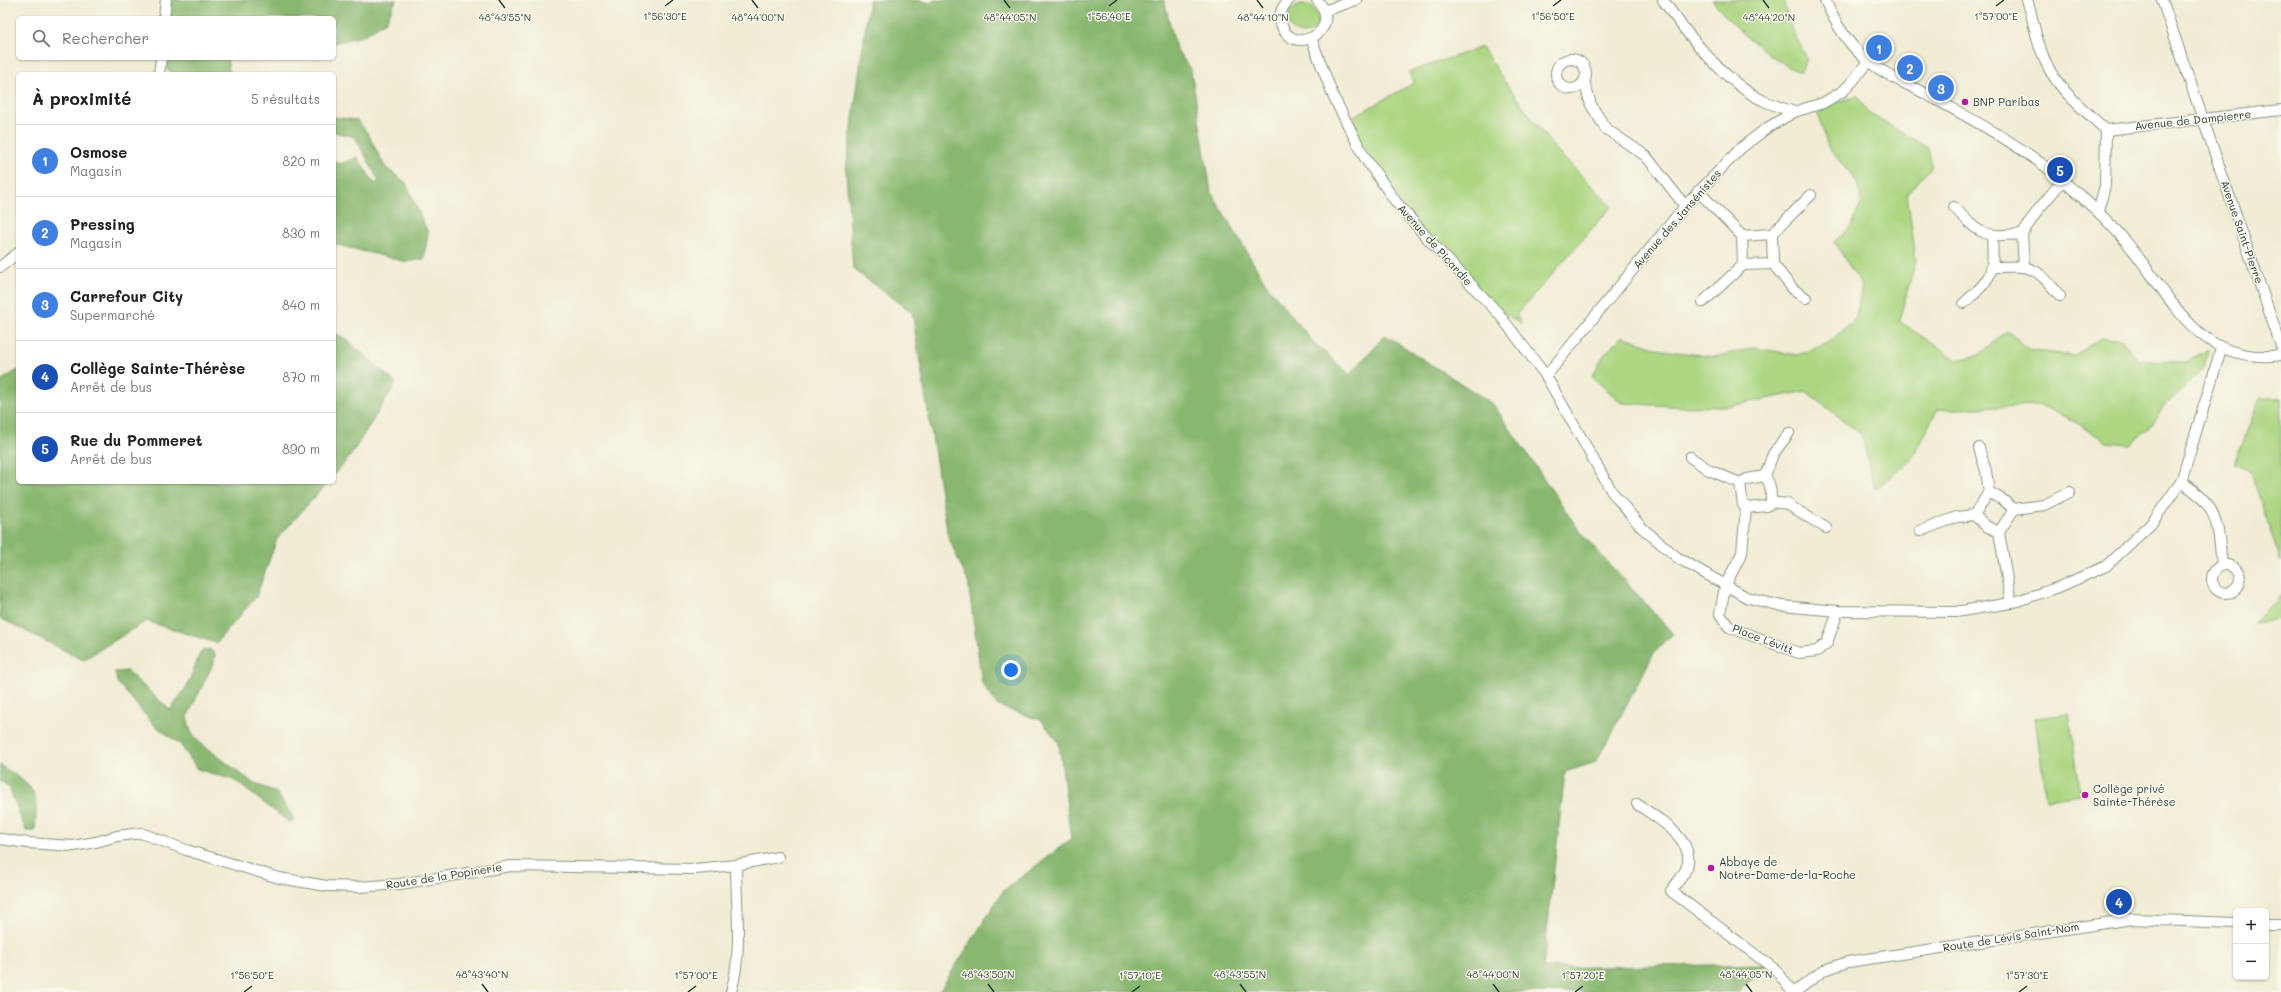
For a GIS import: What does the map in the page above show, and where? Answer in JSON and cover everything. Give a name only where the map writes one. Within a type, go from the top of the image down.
[{"type":"street","points":[[164,16],[166,0]]},
{"type":"street","points":[[1289,0],[1280,14],[1282,27],[1291,37],[1304,40],[1311,38],[1321,30],[1324,24],[1324,11],[1317,0]]},
{"type":"street","points":[[1324,11],[1356,0]]},
{"type":"street","points":[[1663,0],[1682,27],[1731,77],[1761,100],[1794,112]]},
{"type":"street","points":[[1825,0],[1835,21],[1847,39],[1868,61],[1992,131],[2038,160],[2098,210],[2128,244],[2187,322],[2221,349],[2252,356],[2281,355]]},
{"type":"street","points":[[2027,0],[2041,52],[2049,70],[2076,104],[2106,130],[2105,186],[2098,210]]},
{"type":"street","name":"Avenue Saint-Pierre","points":[[2162,0],[2281,346]]},
{"type":"street","name":"Avenue de Picardie","points":[[1311,38],[1334,98],[1365,158],[1428,240],[1499,314],[1546,376],[1612,492],[1641,527],[1678,558],[1748,598],[1776,604],[1838,611],[1955,612],[2011,603],[2059,588],[2106,566],[2151,524],[2181,482],[2221,349]]},
{"type":"street","points":[[159,72],[161,60]]},
{"type":"street","name":"Avenue des Jansénistes","points":[[1546,376],[1685,206],[1741,148],[1767,128],[1794,112],[1823,103],[1842,91],[1853,82],[1868,61]]},
{"type":"street","points":[[1584,81],[1590,105],[1606,129],[1646,156],[1685,206]]},
{"type":"street","name":"Avenue de Dampierre","points":[[2106,130],[2281,110]]},
{"type":"street","points":[[2024,266],[2022,234],[2038,210],[2063,180]]},
{"type":"street","points":[[1698,191],[1742,236],[1743,265]]},
{"type":"street","points":[[1742,236],[1772,234],[1811,195]]},
{"type":"street","points":[[1954,207],[1973,228],[1992,236],[2022,234]]},
{"type":"street","points":[[1772,234],[1773,264],[1793,289],[1806,298]]},
{"type":"street","points":[[1964,303],[1985,284],[1993,267],[1992,236]]},
{"type":"street","points":[[0,267],[16,255]]},
{"type":"street","points":[[1703,302],[1743,265],[1773,264]]},
{"type":"street","points":[[1993,267],[2024,266],[2041,273],[2060,296]]},
{"type":"street","points":[[1765,476],[1772,454],[1789,433]]},
{"type":"street","points":[[1974,515],[1989,492],[1986,470],[1979,448]]},
{"type":"street","points":[[1690,458],[1709,470],[1740,483]]},
{"type":"street","points":[[1740,483],[1747,479],[1765,476]]},
{"type":"street","points":[[1740,483],[1743,505],[1746,508],[1767,506],[1771,502],[1770,482],[1765,476]]},
{"type":"street","points":[[2181,482],[2198,492],[2208,503],[2214,514],[2220,539],[2222,565]]},
{"type":"street","points":[[1989,492],[2003,500],[2014,509],[2044,505],[2070,492]]},
{"type":"street","points":[[1771,502],[1787,504],[1826,528]]},
{"type":"street","name":"Place Lévitt","points":[[1746,508],[1742,553],[1725,586],[1720,614],[1729,627],[1799,653],[1817,651],[1827,643],[1838,611]]},
{"type":"street","points":[[2011,603],[1999,532],[2014,509]]},
{"type":"street","points":[[1920,532],[1957,517],[1974,515],[1986,526],[1999,532]]},
{"type":"street","points":[[1637,804],[1674,830],[1688,851],[1689,862],[1685,872],[1671,891],[1777,971],[1794,992]]},
{"type":"street","name":"Route de la Popinerie","points":[[0,839],[28,844],[73,846],[117,836],[141,833],[186,850],[279,878],[327,886],[359,887],[400,884],[511,866],[695,869],[736,865],[778,857]]},
{"type":"street","points":[[731,992],[735,977],[738,936],[736,865]]},
{"type":"street","name":"Route de Lévis Saint-Nom","points":[[1794,992],[1824,970],[1848,962],[2049,930],[2132,919],[2233,923]]},
{"type":"street","points":[[2269,924],[2281,925]]},
{"type":"green space","points":[[171,0],[396,0],[386,21],[363,36],[336,43],[336,16],[169,16]]},
{"type":"green space","points":[[869,0],[918,0],[931,3],[934,0],[1164,0],[1176,49],[1191,70],[1211,192],[1266,284],[1312,341],[1350,375],[1385,335],[1493,404],[1581,533],[1673,634],[1654,653],[1596,762],[1565,772],[1543,968],[1767,964],[1739,992],[939,992],[1003,891],[1071,839],[1059,743],[1041,720],[998,706],[982,683],[968,582],[948,536],[912,312],[853,269],[846,171]]},
{"type":"green space","points":[[1712,0],[1783,0],[1791,28],[1807,58],[1802,73],[1780,61],[1753,42],[1729,20]]},
{"type":"green space","points":[[1303,4],[1314,8],[1318,19],[1314,30],[1303,34],[1292,30],[1288,19],[1292,8]]},
{"type":"green space","points":[[1482,47],[1500,75],[1554,148],[1612,206],[1516,315],[1521,322],[1520,324],[1498,308],[1451,263],[1390,191],[1347,120],[1414,83],[1409,72]]},
{"type":"green space","points":[[166,60],[227,60],[230,72],[171,72],[167,69]]},
{"type":"green space","points":[[1857,95],[1868,113],[1928,148],[1932,166],[1907,194],[1916,260],[1899,321],[1957,360],[1979,355],[2007,331],[2030,350],[2075,356],[2101,337],[2122,340],[2139,361],[2185,362],[2209,349],[2202,370],[2182,390],[2166,403],[2150,426],[2130,444],[2107,442],[2074,421],[2040,405],[1937,410],[1910,461],[1875,489],[1862,435],[1806,391],[1731,406],[1684,407],[1622,403],[1592,377],[1603,356],[1622,336],[1663,350],[1714,357],[1754,348],[1798,355],[1828,343],[1856,318],[1862,286],[1834,242],[1852,226],[1862,201],[1857,182],[1828,147],[1817,111]]},
{"type":"green space","points":[[336,117],[357,120],[368,134],[385,167],[406,183],[428,233],[424,259],[407,262],[336,244],[336,162],[341,164],[357,157],[375,184],[379,181],[355,137],[336,132]]},
{"type":"green space","points":[[336,334],[345,338],[396,383],[351,455],[336,473]]},
{"type":"green space","points":[[16,371],[16,484],[326,484],[277,539],[256,597],[216,643],[146,621],[83,660],[0,618],[0,381]]},
{"type":"green space","points":[[2260,398],[2281,398],[2281,562],[2250,470],[2234,463]]},
{"type":"green space","points":[[2281,594],[2281,619],[2254,622]]},
{"type":"green space","points":[[210,649],[215,654],[214,662],[187,717],[191,732],[199,742],[253,783],[276,792],[294,819],[290,823],[234,780],[197,769],[180,744],[153,724],[117,682],[115,672],[127,671],[170,710],[187,686],[201,651]]},
{"type":"green space","points":[[2069,714],[2081,794],[2046,799],[2035,718]]},
{"type":"green space","points":[[0,765],[21,779],[32,791],[36,806],[35,831],[26,831],[9,787],[0,781]]},
{"type":"place","name":"Osmose","points":[[1879,48]]},
{"type":"place","name":"Pressing","points":[[1910,68]]},
{"type":"place","name":"Carrefour City","points":[[1941,88]]},
{"type":"place","name":"BNP Paribas","points":[[1965,102]]},
{"type":"place","name":"Rue du Pommeret","points":[[2060,170]]},
{"type":"place","name":"Collège privé Sainte-Thérèse","points":[[2085,795]]},
{"type":"place","name":"Abbaye de Notre-Dame-de-la-Roche","points":[[1711,868]]},
{"type":"place","name":"Collège Sainte-Thérèse","points":[[2119,902]]}]
